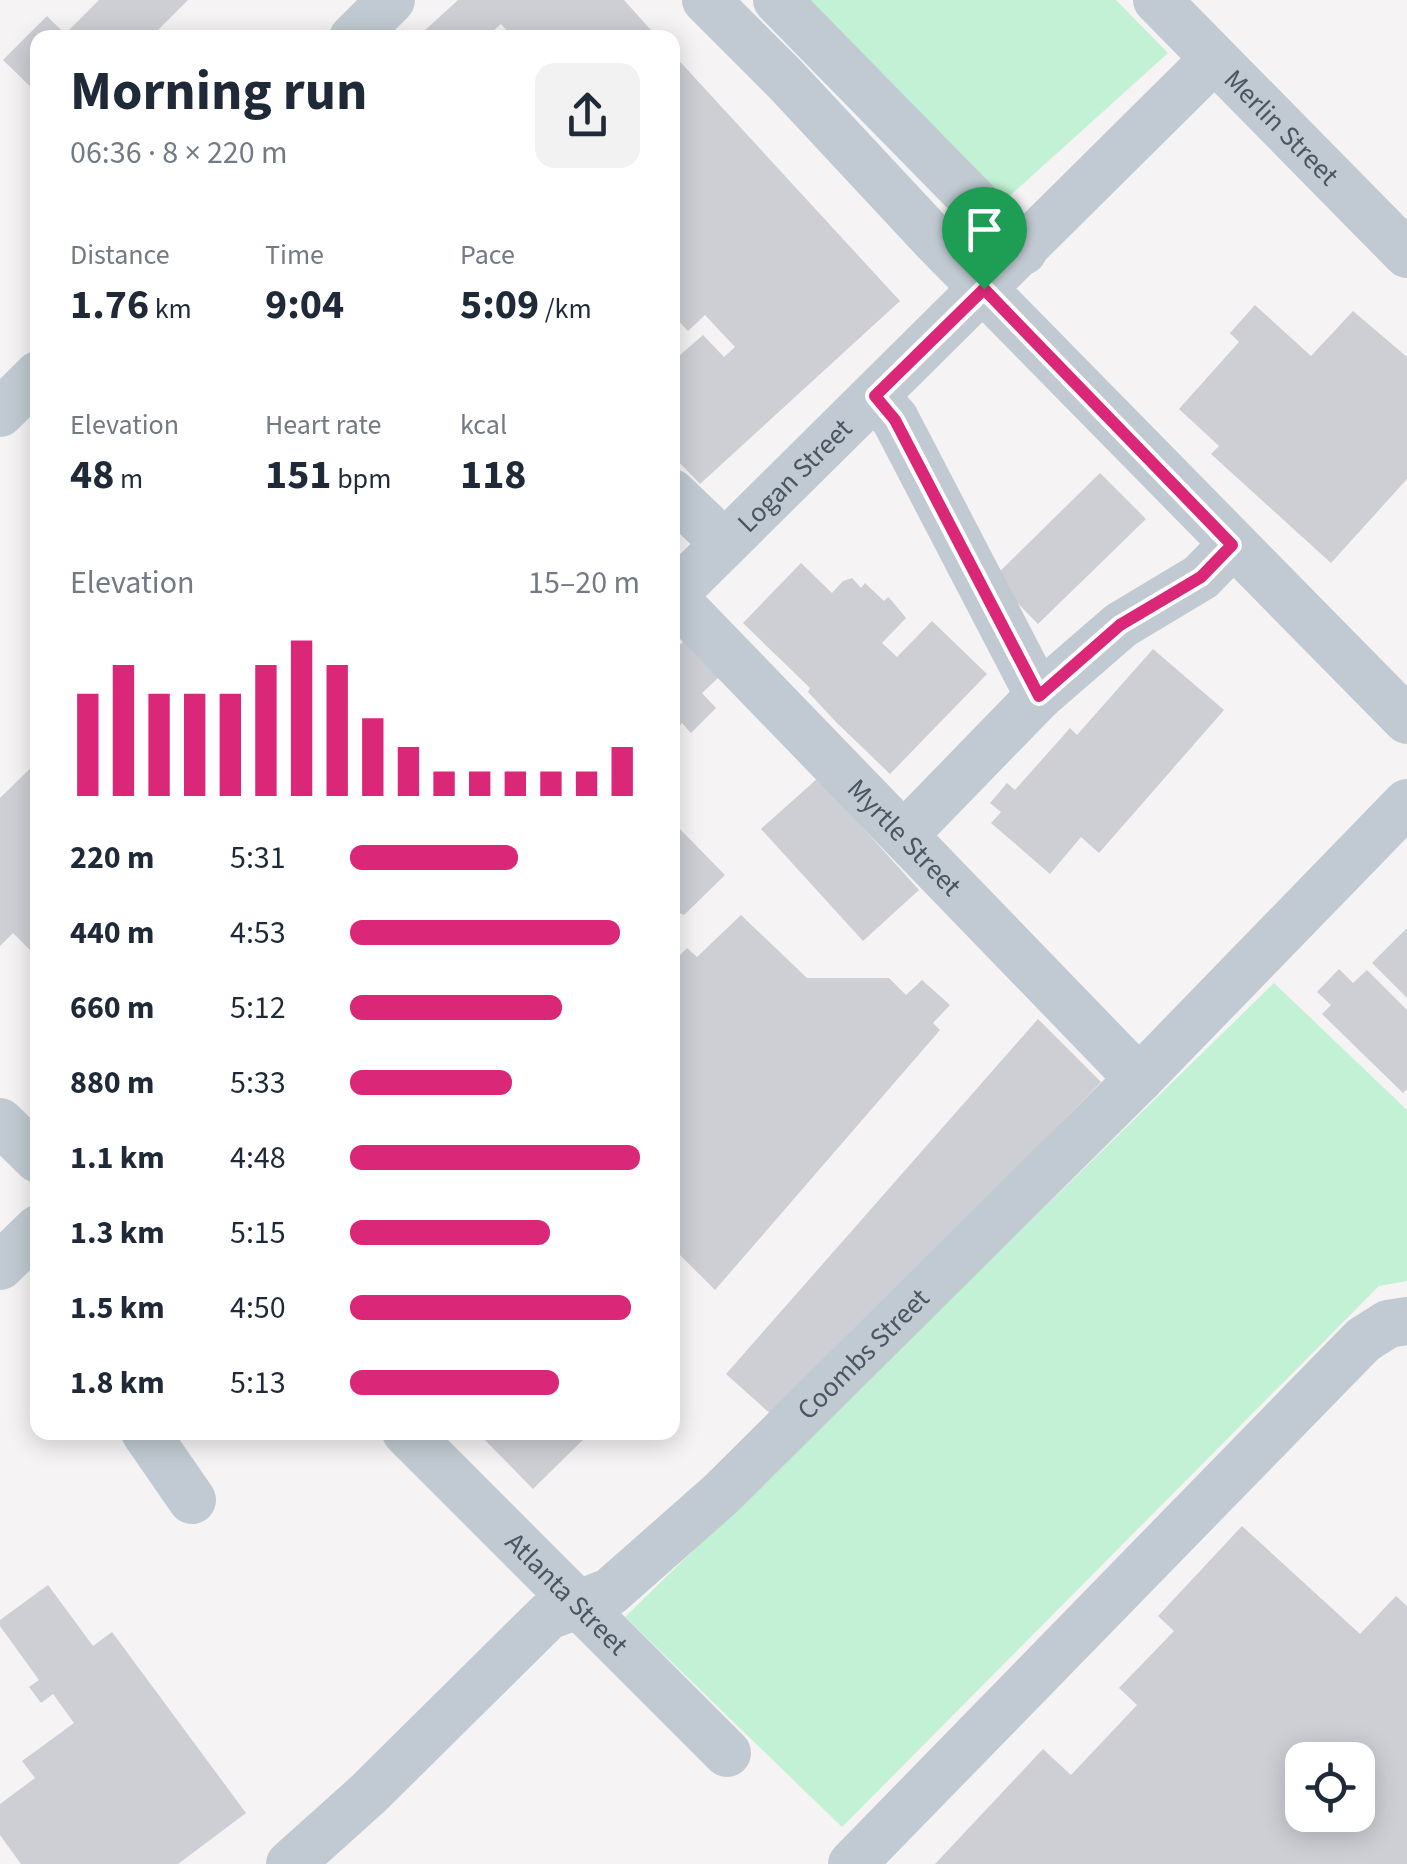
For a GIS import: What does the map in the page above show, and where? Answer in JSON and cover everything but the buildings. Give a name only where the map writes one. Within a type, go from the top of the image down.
[{"type":"street","points":[[362,30],[391,0]]},
{"type":"street","points":[[706,0],[1232,545],[1407,720]]},
{"type":"street","points":[[776,0],[1023,251]]},
{"type":"street","name":"Merlin Street","points":[[1157,0],[1407,254]]},
{"type":"street","name":"Logan Street","points":[[680,588],[1213,60]]},
{"type":"street","points":[[0,413],[30,383]]},
{"type":"street","points":[[875,396],[895,420],[1039,696]]},
{"type":"street","points":[[680,502],[724,543]]},
{"type":"street","points":[[905,834],[1039,696],[1120,625],[1201,577],[1232,545]]},
{"type":"street","name":"Myrtle Street","points":[[680,604],[1138,1079]]},
{"type":"street","name":"Coombs Street","points":[[290,1864],[367,1795],[548,1616],[610,1592],[721,1494],[1138,1079],[1407,803]]},
{"type":"street","points":[[0,1122],[30,1150]]},
{"type":"street","points":[[852,1864],[1363,1340],[1388,1324],[1407,1321]]},
{"type":"street","points":[[151,1440],[192,1500]]},
{"type":"street","name":"Atlanta Street","points":[[414,1440],[726,1752]]},
{"type":"green space","points":[[794,0],[1116,0],[1168,53],[1004,201]]},
{"type":"green space","points":[[1274,983],[1407,1110],[1407,1281],[1379,1286],[842,1827],[625,1617]]},
{"type":"route","points":[[984,289],[1232,545],[1201,577],[1120,625],[1039,696],[895,420],[875,396],[984,289]]}]
